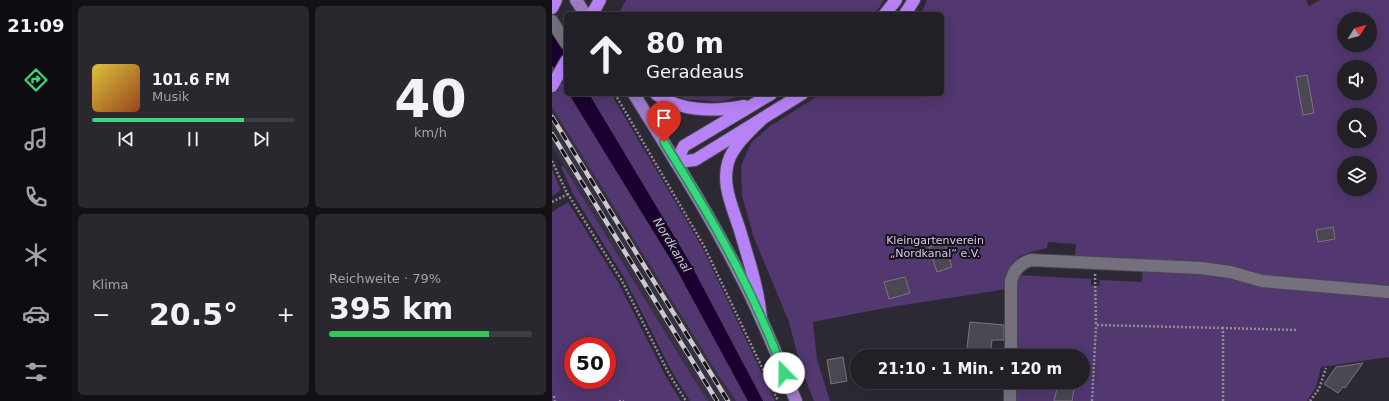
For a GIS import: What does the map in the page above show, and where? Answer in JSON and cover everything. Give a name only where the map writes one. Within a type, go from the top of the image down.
[{"type":"highway","points":[[552,8],[556,0]]},
{"type":"highway","points":[[593,12],[600,0]]},
{"type":"highway","points":[[887,12],[896,0]]},
{"type":"highway","points":[[906,12],[914,0]]},
{"type":"highway","points":[[552,86],[564,65]]},
{"type":"highway","points":[[659,96],[683,107],[704,110],[724,110],[755,104]]},
{"type":"highway","points":[[676,162],[684,146],[768,96]]},
{"type":"highway","points":[[676,162],[695,160],[799,96]]},
{"type":"highway","points":[[761,317],[758,294],[730,202],[726,178],[730,158],[740,141],[763,118]]},
{"type":"main road","points":[[576,0],[584,12]]},
{"type":"main road","points":[[635,96],[711,221],[739,272],[761,317],[796,401]]},
{"type":"street","points":[[552,21],[564,40]]},
{"type":"street","points":[[1011,349],[1011,280],[1013,273],[1018,266],[1031,260],[1201,268],[1230,272],[1262,282],[1389,292]]},
{"type":"street","points":[[1010,389],[1010,401]]},
{"type":"path","points":[[616,96],[704,246],[778,401]]},
{"type":"path","points":[[552,161],[568,194],[622,281],[668,372],[686,401]]},
{"type":"path","points":[[552,202],[568,194]]},
{"type":"path","points":[[1092,401],[1096,325],[1095,264]]},
{"type":"path","points":[[1096,325],[1296,330]]},
{"type":"path","points":[[1223,328],[1223,401]]},
{"type":"path","points":[[1310,401],[1319,389],[1326,368]]},
{"type":"path","points":[[554,396],[555,401]]},
{"type":"path","points":[[619,401],[624,401]]},
{"type":"shaded area","points":[[552,107],[717,373],[736,401],[708,401],[690,373],[552,147]]},
{"type":"green space","points":[[626,0],[884,0],[880,7],[874,12],[619,12]]},
{"type":"green space","name":"Kleingartenverein „Nordkanal“ e.V.","points":[[927,0],[1306,0],[1309,6],[1321,0],[1389,0],[1389,287],[1367,284],[1264,279],[1075,256],[1076,244],[1048,242],[1047,248],[1022,255],[1017,259],[1011,270],[1007,289],[885,308],[813,322],[817,359],[830,401],[814,401],[801,368],[789,322],[754,238],[742,196],[741,166],[751,143],[770,126],[818,96],[944,96],[944,12],[922,12]]},
{"type":"green space","points":[[552,65],[564,85],[564,96],[570,96],[676,268],[748,401],[736,401],[717,373],[552,107]]},
{"type":"green space","points":[[590,96],[612,96],[702,247],[775,401],[763,401],[690,263]]},
{"type":"green space","points":[[679,96],[740,96],[720,102],[685,99]]},
{"type":"green space","points":[[563,165],[708,401],[690,401],[671,370],[625,279],[573,194],[561,167]]},
{"type":"green space","points":[[552,169],[561,190],[552,196]]},
{"type":"green space","points":[[568,202],[618,282],[665,375],[681,401],[552,401],[552,212]]},
{"type":"green space","points":[[1143,270],[1200,271],[1389,294],[1389,357],[1321,367],[1316,387],[1307,401],[1016,401],[1016,389],[1090,389],[1090,349],[1015,349],[1017,275],[1091,279],[1091,285],[1099,286],[1100,280],[1142,282]]},
{"type":"water","points":[[552,33],[564,53],[564,85],[552,65]]},
{"type":"water","name":"Nordkanal","points":[[570,96],[590,96],[690,263],[763,401],[748,401],[676,268]]},
{"type":"building","points":[[1307,75],[1314,113],[1303,115],[1296,77]]},
{"type":"building","points":[[1333,227],[1335,239],[1318,242],[1316,230]]},
{"type":"building","points":[[944,242],[952,267],[937,272],[929,247]]},
{"type":"building","points":[[905,277],[910,293],[889,299],[884,282]]},
{"type":"building","points":[[970,322],[1004,325],[1004,340],[992,340],[991,349],[967,349]]},
{"type":"building","points":[[843,357],[847,381],[831,384],[827,360]]},
{"type":"building","points":[[1363,363],[1345,388],[1343,387],[1338,393],[1324,384],[1336,367]]},
{"type":"building","points":[[1057,389],[1074,389],[1072,401],[1054,401]]},
{"type":"railway","points":[[552,117],[728,401]]},
{"type":"railway","points":[[552,134],[717,401]]},
{"type":"route","points":[[664,142],[692,188],[739,272],[761,317],[784,373]]}]
